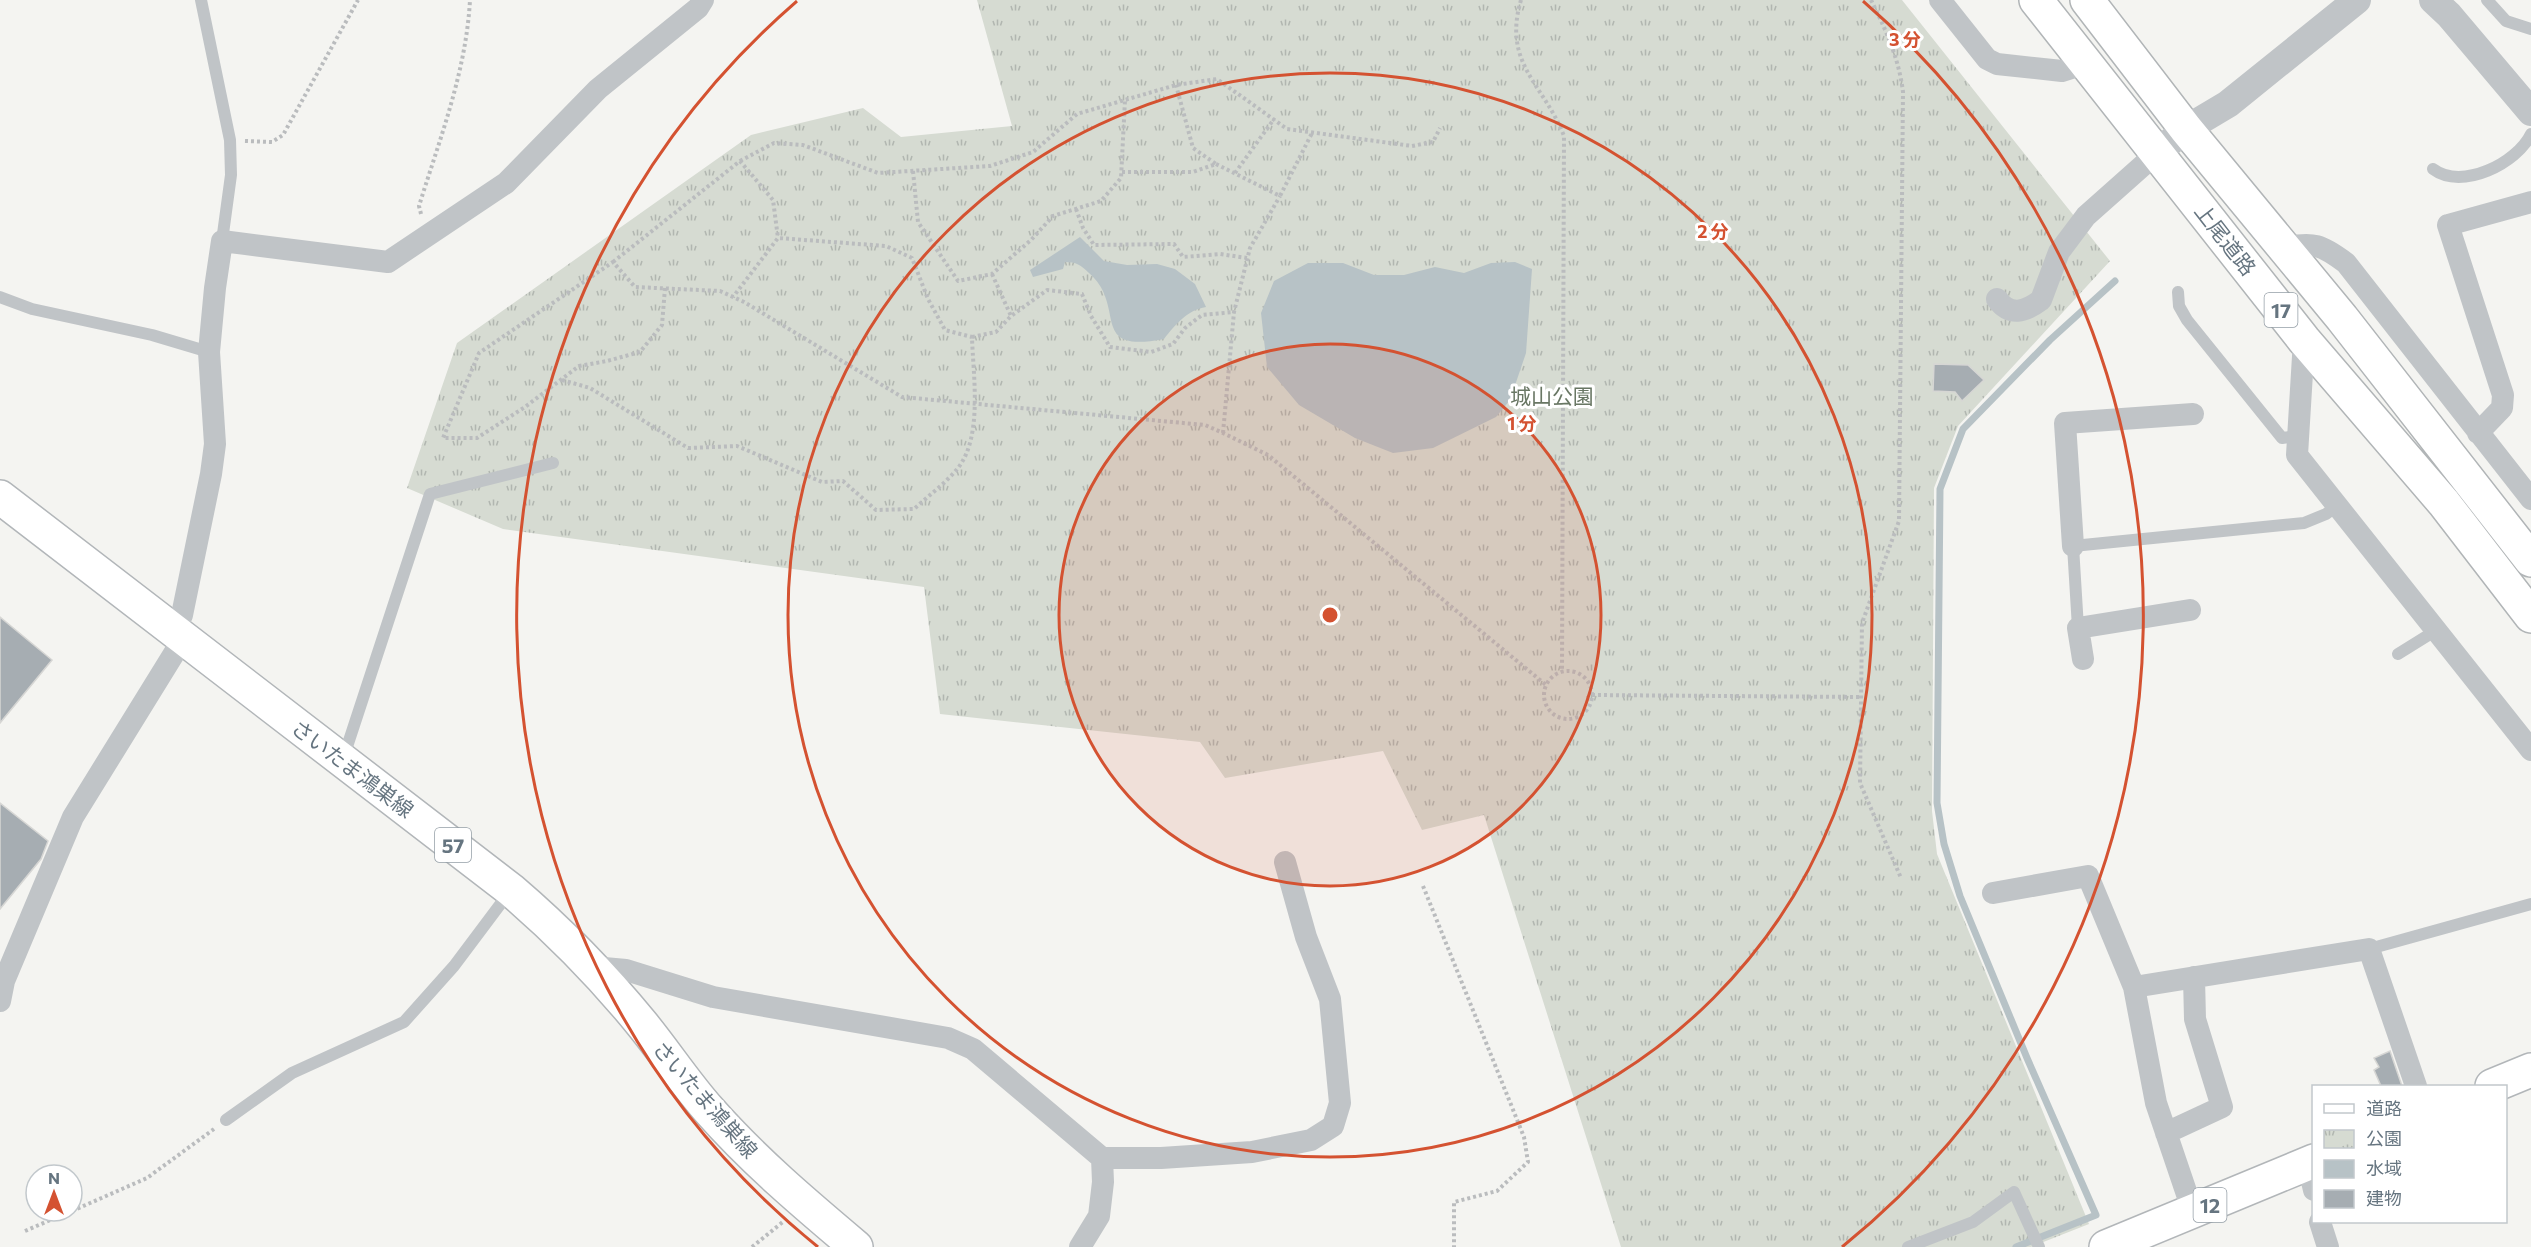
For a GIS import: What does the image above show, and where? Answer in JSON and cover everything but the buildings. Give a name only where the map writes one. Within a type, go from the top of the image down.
[{"type":"main road","name":"上尾道路","points":[[2036,0],[2304,340],[2444,503],[2531,616]]},
{"type":"main road","name":"上尾道路","points":[[2087,0],[2186,129],[2284,248],[2531,560]]},
{"type":"main road","name":"さいたま鴻巣線","points":[[0,497],[511,890],[557,929],[641,1023],[708,1109],[767,1170],[856,1247]]},
{"type":"main road","points":[[2494,1085],[2531,1070]]},
{"type":"main road","name":"12","points":[[2106,1247],[2193,1212],[2312,1172]]},
{"type":"street","points":[[0,1001],[4,981],[73,817],[179,636],[215,444],[209,352],[222,241],[388,262],[506,183],[598,88],[698,8],[703,0]]},
{"type":"street","points":[[1940,0],[1987,59],[1997,64],[2062,71],[2087,63]]},
{"type":"street","points":[[1997,299],[2008,311],[2020,312],[2041,300],[2059,252],[2086,216],[2186,129],[2228,104],[2357,0]]},
{"type":"street","points":[[2433,0],[2450,15],[2531,112]]},
{"type":"street","points":[[2478,433],[2502,408],[2504,395],[2448,225],[2531,202]]},
{"type":"street","points":[[2284,248],[2304,243],[2328,250],[2346,262],[2531,499]]},
{"type":"street","points":[[2304,340],[2297,455],[2531,750]]},
{"type":"street","points":[[2073,546],[2065,423],[2193,414]]},
{"type":"street","points":[[2083,659],[2078,628],[2190,610]]},
{"type":"street","points":[[593,967],[626,970],[713,997],[948,1038],[974,1049],[1102,1158],[1161,1158],[1252,1152],[1311,1140],[1334,1125],[1340,1103],[1330,999],[1306,937],[1285,862]]},
{"type":"street","points":[[1993,893],[2088,876],[2134,987],[2156,1103],[2193,1212]]},
{"type":"street","points":[[2134,987],[2369,949],[2416,1085]]},
{"type":"street","points":[[2166,1133],[2222,1107],[2195,1019],[2194,977]]},
{"type":"street","points":[[1080,1247],[1099,1216],[1103,1182],[1102,1158]]},
{"type":"street","points":[[2321,1223],[2328,1247]]},
{"type":"lane","points":[[201,0],[230,140],[231,175],[222,241]]},
{"type":"lane","points":[[2487,0],[2506,21],[2531,29]]},
{"type":"lane","points":[[2433,169],[2439,174],[2454,177],[2496,167],[2519,152],[2531,134]]},
{"type":"lane","points":[[2178,292],[2179,306],[2187,320],[2282,438],[2297,436]]},
{"type":"lane","points":[[0,297],[32,309],[152,335],[209,352]]},
{"type":"lane","points":[[343,760],[430,494],[553,463]]},
{"type":"lane","points":[[2078,628],[2073,546],[2304,523],[2326,514],[2338,505]]},
{"type":"lane","points":[[2398,654],[2435,631]]},
{"type":"lane","points":[[226,1120],[292,1073],[404,1022],[454,966],[511,890]]},
{"type":"lane","points":[[2369,949],[2531,904]]},
{"type":"lane","points":[[1908,1247],[1973,1222],[2014,1192],[2039,1247]]},
{"type":"path","points":[[230,140],[272,142],[283,135],[358,0]]},
{"type":"path","points":[[426,235],[419,206],[459,80],[469,29],[470,0]]},
{"type":"path","points":[[1521,0],[1515,20],[1518,54],[1559,123],[1564,136],[1562,672]]},
{"type":"path","points":[[1871,0],[1888,35],[1900,69],[1903,92],[1899,521],[1862,623],[1860,783],[1901,878]]},
{"type":"path","points":[[665,288],[662,325],[640,352],[579,366],[477,438],[442,438],[479,353],[613,262],[740,161],[774,143],[802,145],[878,174],[990,166],[1033,152],[1077,114],[1176,85],[1217,79],[1287,129],[1412,146],[1433,142],[1440,128]]},
{"type":"path","points":[[1176,85],[1193,148],[1216,164],[1280,196]]},
{"type":"path","points":[[913,171],[918,222],[958,281],[992,274],[1031,240],[1053,216],[1101,201],[1121,178],[1125,100]]},
{"type":"path","points":[[1235,174],[1274,119]]},
{"type":"path","points":[[1223,434],[1234,312],[1247,258],[1250,248],[1312,133]]},
{"type":"path","points":[[733,297],[778,238],[773,200],[740,161]]},
{"type":"path","points":[[1122,172],[1193,172],[1216,164]]},
{"type":"path","points":[[1076,209],[1083,228],[1094,245],[1174,244],[1183,256],[1220,254],[1247,258]]},
{"type":"path","points":[[778,238],[886,246],[912,258],[928,299],[945,330],[972,337],[996,332],[1011,316],[1047,290],[1082,294],[1091,316],[1110,347],[1151,352],[1173,344],[1185,328],[1202,315],[1234,312]]},
{"type":"path","points":[[613,262],[634,286],[720,291],[733,297],[902,397],[1205,425],[1268,455],[1546,685]]},
{"type":"path","points":[[992,274],[1011,316]]},
{"type":"path","points":[[561,380],[590,388],[688,448],[737,446],[822,482],[843,481],[876,510],[914,509],[958,468],[972,444],[974,404],[972,337]]},
{"type":"path","points":[[1562,672],[1577,673],[1585,678],[1592,695],[1590,704],[1584,712],[1567,719],[1551,711],[1545,703],[1546,685],[1551,677],[1562,672]]},
{"type":"path","points":[[1592,695],[1861,697]]},
{"type":"path","points":[[1423,886],[1524,1137],[1528,1162],[1497,1191],[1454,1202],[1454,1247]]},
{"type":"path","points":[[84,1206],[147,1178],[226,1120]]},
{"type":"path","points":[[752,1247],[805,1204]]},
{"type":"path","points":[[25,1232],[45,1223]]},
{"type":"green space","name":"城山公園","points":[[977,0],[1902,0],[2110,261],[1958,426],[1934,488],[1932,811],[1937,854],[2089,1224],[2031,1247],[1621,1247],[1484,815],[1422,830],[1383,751],[1225,778],[1200,742],[940,714],[924,587],[503,529],[407,488],[457,343],[751,135],[863,108],[901,137],[1012,126]]},
{"type":"water","points":[[1080,237],[1104,261],[1127,265],[1157,264],[1175,269],[1195,284],[1206,307],[1187,315],[1164,339],[1140,342],[1125,340],[1117,334],[1112,324],[1100,286],[1081,266],[1065,262],[1063,269],[1033,277],[1030,270]]},
{"type":"water","points":[[1515,262],[1532,269],[1526,353],[1510,400],[1496,417],[1433,448],[1393,453],[1355,438],[1299,405],[1267,367],[1261,313],[1274,281],[1308,263],[1343,263],[1374,275],[1404,275],[1435,267],[1464,273],[1491,263]]},
{"type":"waterway","points":[[2016,1247],[2096,1215],[2027,1058],[1960,896],[1944,844],[1937,803],[1940,489],[1963,429],[2050,340],[2115,281]]}]
